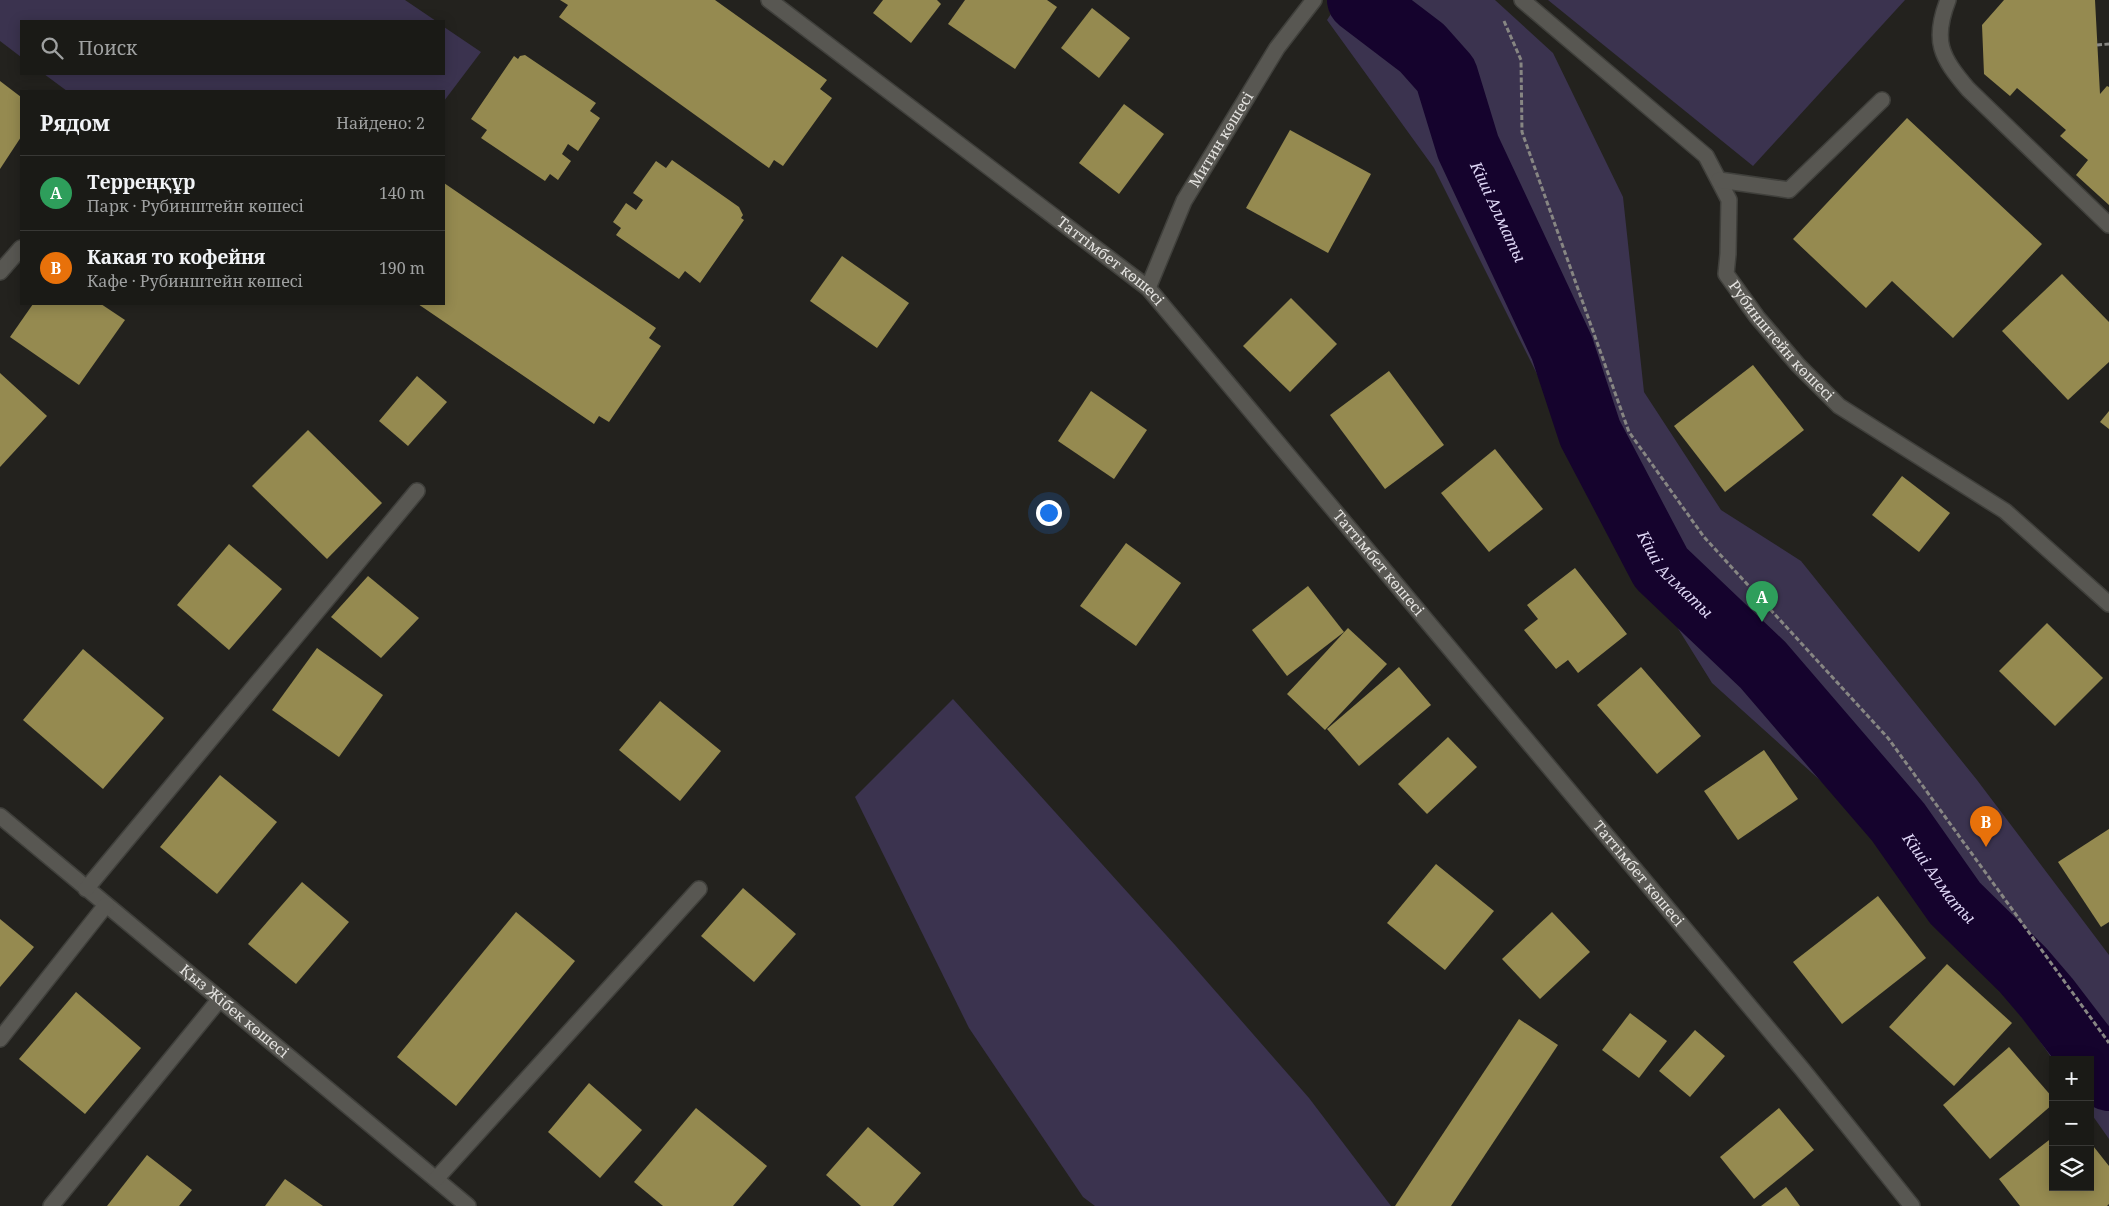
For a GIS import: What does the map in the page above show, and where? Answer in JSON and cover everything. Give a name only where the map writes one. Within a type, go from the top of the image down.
[{"type":"street","name":"Таттімбет көшесі","points":[[768,0],[1148,288],[1789,1054],[1912,1206]]},
{"type":"street","name":"Митин көшесі","points":[[1148,288],[1184,201],[1277,48],[1314,0]]},
{"type":"street","name":"Рубинштейн көшесі","points":[[1522,0],[1706,156],[1729,200],[1726,274],[1757,317],[1798,365],[1839,406],[2005,511],[2109,604]]},
{"type":"street","points":[[1948,0],[1941,19],[1940,44],[1950,68],[1968,89],[2109,225]]},
{"type":"street","points":[[1719,180],[1788,190],[1882,100]]},
{"type":"street","points":[[0,272],[20,249]]},
{"type":"street","points":[[86,889],[417,491]]},
{"type":"street","name":"Қыз Жібек көшесі","points":[[0,816],[468,1206]]},
{"type":"street","points":[[436,1179],[699,889]]},
{"type":"street","points":[[0,1039],[106,905]]},
{"type":"street","points":[[51,1206],[220,1000]]},
{"type":"path","points":[[1502,17],[1521,60],[1522,132],[1629,432],[1704,537],[1888,738],[2109,1043]]},
{"type":"path","points":[[2097,45],[2109,44]]},
{"type":"shaded area","points":[[0,0],[405,0],[435,20],[20,20],[20,56],[0,41]]},
{"type":"shaded area","points":[[1340,0],[1495,0],[1553,53],[1623,197],[1644,392],[1721,510],[1801,561],[1977,780],[2109,955],[2109,1139],[2094,1118],[2094,1056],[2050,1056],[2033,1031],[1852,809],[1712,683],[1609,518],[1434,168],[1327,20]]},
{"type":"shaded area","points":[[1548,0],[1905,0],[1753,166]]},
{"type":"shaded area","points":[[445,28],[481,52],[445,100],[445,90],[66,90],[45,75],[445,75]]},
{"type":"shaded area","points":[[953,699],[1175,945],[1309,1098],[1391,1206],[1095,1206],[1083,1197],[969,1028],[855,797]]},
{"type":"building","points":[[560,0],[715,0],[827,80],[820,89],[832,98],[783,166],[774,160],[769,168],[559,17],[568,5]]},
{"type":"building","points":[[883,0],[937,0],[941,4],[911,43],[873,13]]},
{"type":"building","points":[[965,0],[1047,0],[1057,7],[1015,69],[948,24]]},
{"type":"building","points":[[2004,0],[2095,0],[2100,94],[2107,86],[2109,87],[2109,205],[2076,175],[2088,160],[2060,136],[2066,130],[2017,88],[2010,96],[1984,74],[1982,25]]},
{"type":"building","points":[[1092,8],[1130,38],[1099,78],[1061,48]]},
{"type":"building","points":[[525,55],[596,103],[590,111],[600,118],[578,151],[568,144],[562,154],[571,161],[558,180],[550,174],[545,181],[481,138],[487,130],[471,119],[514,56],[518,59],[520,56]]},
{"type":"building","points":[[0,81],[20,96],[20,139],[0,169]]},
{"type":"building","points":[[1124,104],[1164,134],[1119,194],[1079,163]]},
{"type":"building","points":[[1907,118],[2042,244],[1953,338],[1892,281],[1866,308],[1793,239]]},
{"type":"building","points":[[1290,130],[1371,174],[1328,253],[1246,208]]},
{"type":"building","points":[[672,160],[739,207],[743,215],[741,218],[744,220],[700,283],[685,271],[679,279],[616,235],[621,228],[613,222],[626,203],[636,210],[643,200],[633,193],[656,161],[666,168]]},
{"type":"building","points":[[445,184],[656,328],[649,338],[661,346],[609,422],[599,416],[594,424],[419,305],[445,305]]},
{"type":"building","points":[[842,256],[909,303],[877,348],[810,301]]},
{"type":"building","points":[[2062,274],[2109,322],[2109,362],[2068,400],[2002,331]]},
{"type":"building","points":[[1291,298],[1337,344],[1290,392],[1243,346]]},
{"type":"building","points":[[32,305],[102,305],[125,320],[79,385],[10,337]]},
{"type":"building","points":[[1753,365],[1804,430],[1725,492],[1674,426]]},
{"type":"building","points":[[1389,371],[1444,445],[1385,489],[1330,415]]},
{"type":"building","points":[[0,373],[47,416],[0,467]]},
{"type":"building","points":[[417,376],[447,402],[408,446],[379,421]]},
{"type":"building","points":[[1091,391],[1147,430],[1114,479],[1058,441]]},
{"type":"building","points":[[2109,411],[2109,429],[2100,422]]},
{"type":"building","points":[[308,430],[382,503],[327,559],[252,486]]},
{"type":"building","points":[[1495,449],[1543,509],[1489,552],[1441,493]]},
{"type":"building","points":[[1902,476],[1950,513],[1919,552],[1872,515]]},
{"type":"building","points":[[1126,543],[1181,583],[1136,646],[1080,606]]},
{"type":"building","points":[[229,544],[282,589],[229,650],[177,605]]},
{"type":"building","points":[[1575,568],[1627,634],[1578,673],[1568,660],[1556,669],[1524,630],[1538,619],[1527,605]]},
{"type":"building","points":[[368,576],[419,618],[381,658],[331,617]]},
{"type":"building","points":[[1308,586],[1344,632],[1287,676],[1252,630]]},
{"type":"building","points":[[2047,623],[2103,678],[2055,726],[1999,671]]},
{"type":"building","points":[[1348,628],[1387,664],[1325,730],[1287,694]]},
{"type":"building","points":[[317,648],[383,695],[339,757],[272,710]]},
{"type":"building","points":[[83,649],[164,718],[103,789],[23,720]]},
{"type":"building","points":[[1399,667],[1431,705],[1359,766],[1327,729]]},
{"type":"building","points":[[1641,667],[1701,736],[1657,774],[1597,705]]},
{"type":"building","points":[[660,701],[721,751],[680,801],[619,750]]},
{"type":"building","points":[[1448,737],[1477,767],[1427,814],[1398,784]]},
{"type":"building","points":[[1764,750],[1798,799],[1738,840],[1704,791]]},
{"type":"building","points":[[220,775],[277,822],[217,894],[160,847]]},
{"type":"building","points":[[2109,829],[2109,922],[2101,927],[2058,862]]},
{"type":"building","points":[[1436,864],[1494,911],[1445,970],[1387,923]]},
{"type":"building","points":[[302,882],[349,922],[296,984],[248,944]]},
{"type":"building","points":[[743,888],[796,934],[754,982],[701,936]]},
{"type":"building","points":[[1878,896],[1926,958],[1842,1024],[1793,962]]},
{"type":"building","points":[[516,912],[575,961],[456,1106],[397,1057]]},
{"type":"building","points":[[1552,912],[1590,952],[1540,999],[1502,959]]},
{"type":"building","points":[[0,919],[34,947],[0,987]]},
{"type":"building","points":[[1947,964],[2012,1023],[1954,1086],[1889,1027]]},
{"type":"building","points":[[76,992],[141,1048],[85,1114],[19,1059]]},
{"type":"building","points":[[1630,1013],[1667,1041],[1639,1078],[1602,1050]]},
{"type":"building","points":[[1519,1019],[1558,1045],[1451,1206],[1395,1206]]},
{"type":"building","points":[[1695,1030],[1725,1056],[1690,1097],[1659,1071]]},
{"type":"building","points":[[2009,1047],[2049,1093],[2049,1107],[1990,1159],[1943,1105]]},
{"type":"building","points":[[589,1083],[642,1130],[600,1178],[548,1132]]},
{"type":"building","points":[[696,1108],[767,1166],[733,1206],[663,1206],[634,1182]]},
{"type":"building","points":[[1779,1108],[1814,1150],[1754,1199],[1720,1157]]},
{"type":"building","points":[[868,1127],[921,1173],[893,1206],[861,1206],[826,1175]]},
{"type":"building","points":[[2049,1140],[2049,1191],[2094,1191],[2094,1147],[2109,1166],[2109,1204],[2107,1206],[2020,1206],[1999,1179]]},
{"type":"building","points":[[147,1155],[192,1190],[179,1206],[107,1206]]},
{"type":"building","points":[[285,1179],[323,1206],[265,1206]]},
{"type":"building","points":[[1786,1187],[1800,1206],[1761,1206]]},
{"type":"waterway","name":"Кіші Алматы","points":[[1359,0],[1422,48],[1446,75],[1468,147],[1562,348],[1590,433],[1661,568],[1763,665],[1898,822],[1955,903],[2023,970],[2109,1079]]},
{"type":"place","name":"Терреңқұр","points":[[1762,622]]},
{"type":"place","name":"Какая то кофейня","points":[[1986,847]]}]
